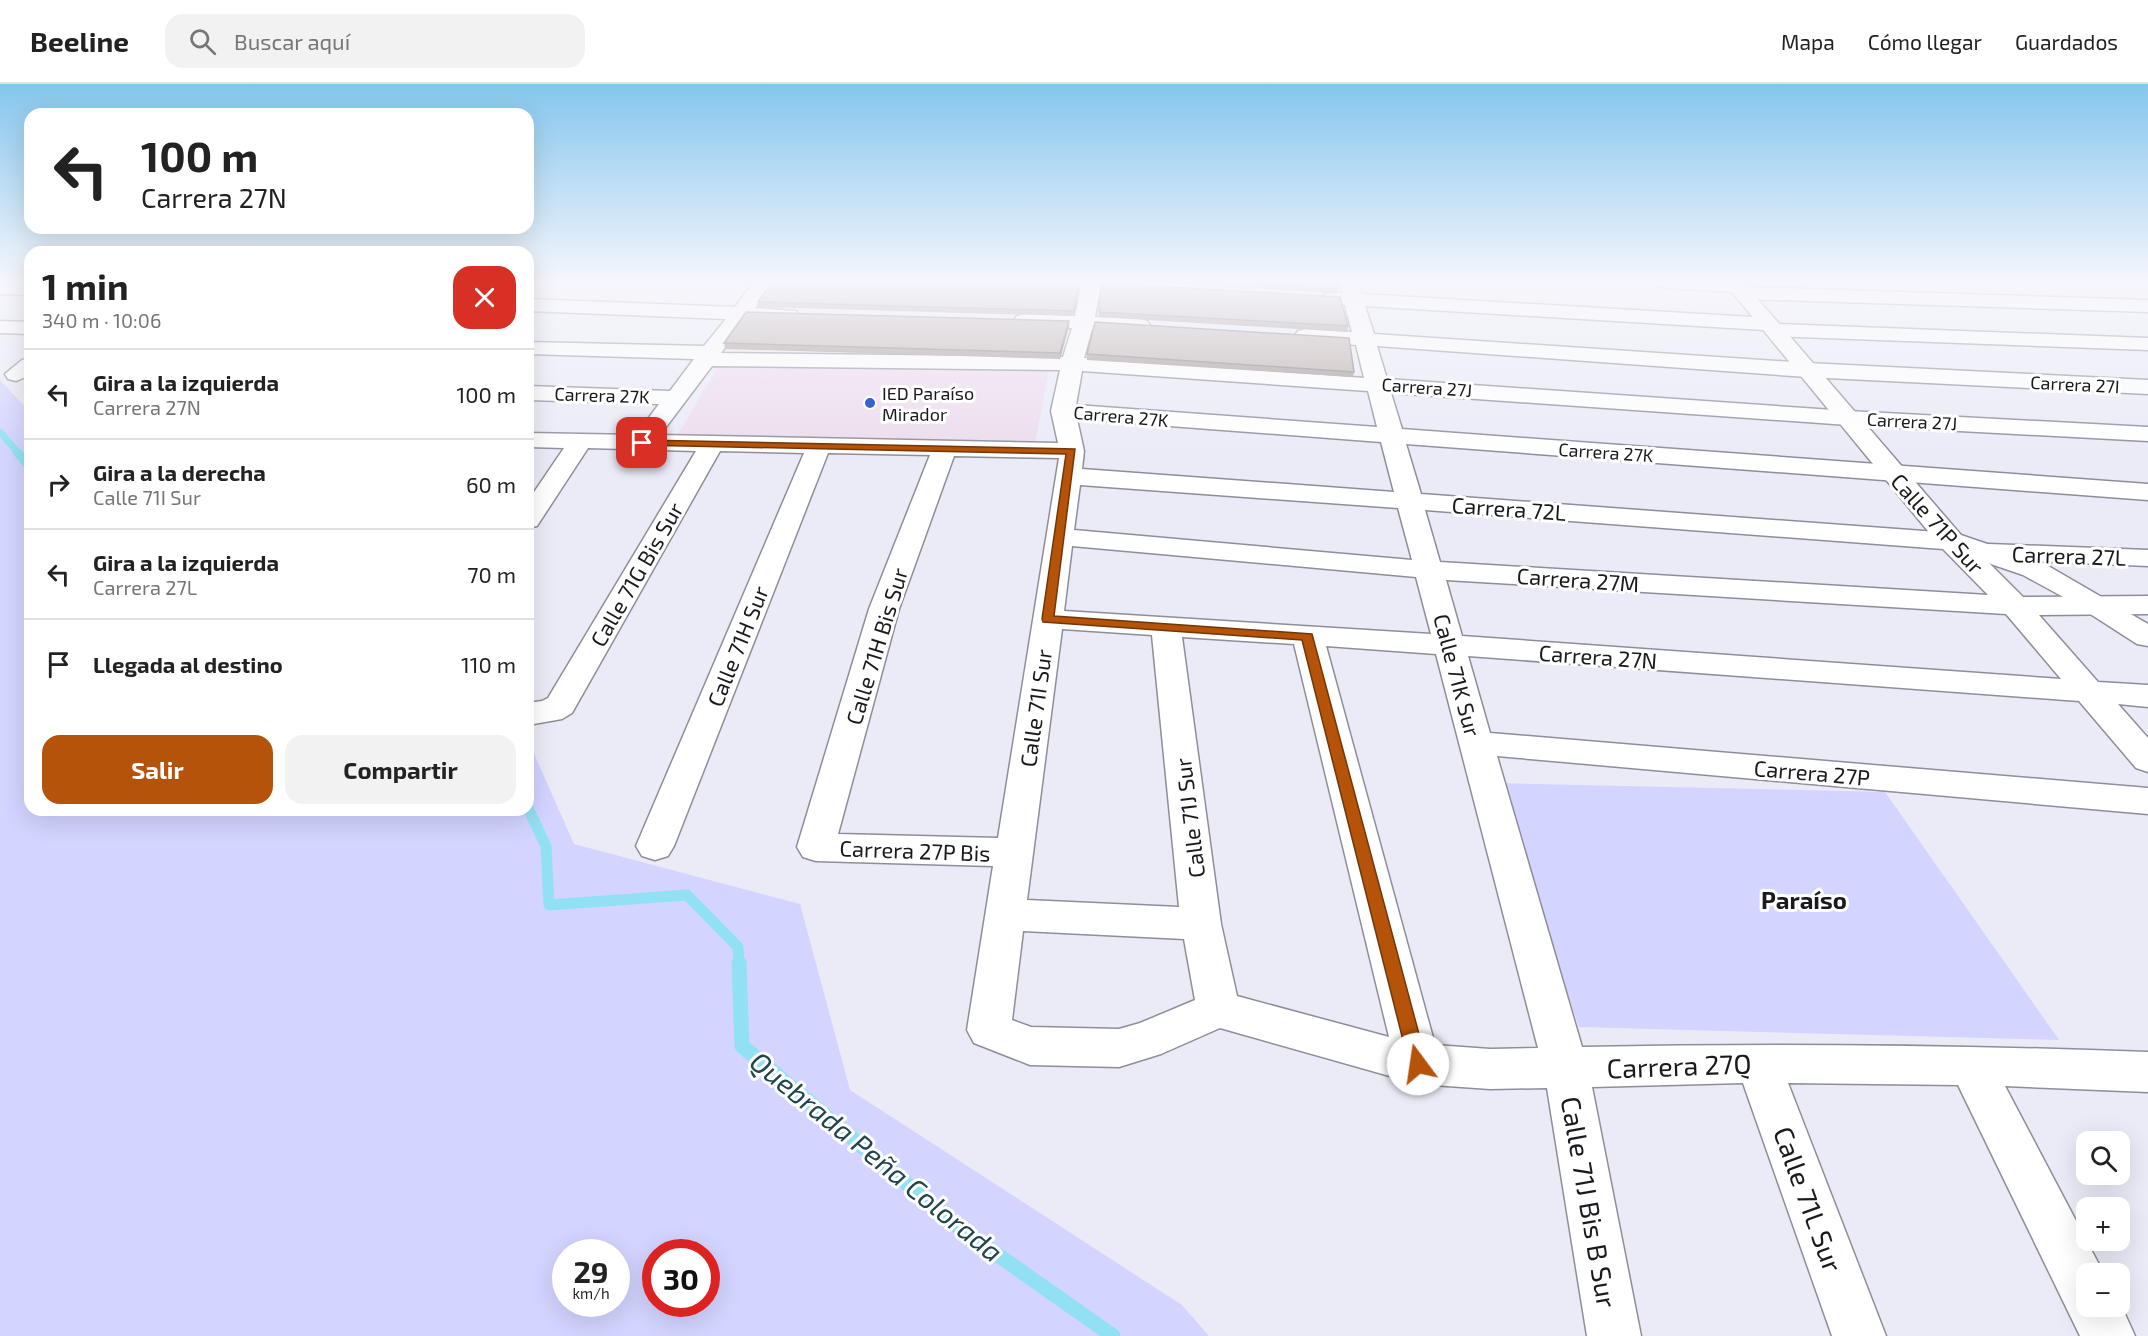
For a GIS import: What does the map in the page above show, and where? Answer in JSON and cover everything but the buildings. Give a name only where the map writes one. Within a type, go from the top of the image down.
[{"type":"street","points":[[642,443],[719,340]]},
{"type":"street","name":"Calle 71I Sur","points":[[1078,340],[1071,364],[1063,411],[1070,463],[989,1030],[1030,1046],[1119,1048],[1146,1041],[1218,1009]]},
{"type":"street","name":"Calle 71K Sur","points":[[1365,340],[1566,1068]]},
{"type":"street","name":"Carrera 27I","points":[[1385,340],[1807,370],[2148,387]]},
{"type":"street","name":"Calle 71P Sur","points":[[1782,340],[1951,541],[2015,606],[2148,760]]},
{"type":"street","points":[[2025,340],[2144,438]]},
{"type":"street","points":[[2037,340],[2148,344]]},
{"type":"street","name":"Carrera 27J","points":[[534,348],[707,356],[1071,364],[2144,438]]},
{"type":"street","name":"Carrera 27K","points":[[534,393],[676,398]]},
{"type":"street","name":"Carrera 27K","points":[[1063,411],[2148,492]]},
{"type":"street","points":[[534,441],[945,448],[1070,463]]},
{"type":"street","points":[[534,511],[581,441]]},
{"type":"street","name":"Calle 71G Bis Sur","points":[[534,713],[550,711],[560,705],[712,444]]},
{"type":"street","name":"Calle 71H Sur","points":[[655,846],[819,446]]},
{"type":"street","name":"Calle 71H Bis Sur","points":[[816,847],[884,609],[945,448]]},
{"type":"street","name":"Carrera 72L","points":[[1070,463],[1409,501],[1951,541],[1989,552]]},
{"type":"street","name":"Carrera 27M","points":[[1059,537],[1428,570],[2015,606],[2148,604]]},
{"type":"street","points":[[1989,552],[2032,569],[2097,605],[2148,637]]},
{"type":"street","name":"Carrera 27L","points":[[1989,552],[2148,558]]},
{"type":"street","name":"Carrera 27N","points":[[1048,619],[1449,645],[2148,696]]},
{"type":"street","name":"Calle 71J Sur","points":[[1166,627],[1201,924],[1218,1009]]},
{"type":"street","points":[[1308,637],[1418,1064]]},
{"type":"street","name":"Carrera 27P","points":[[1476,743],[2148,801]]},
{"type":"street","name":"Carrera 27P Bis","points":[[816,847],[1014,853]]},
{"type":"street","points":[[1006,915],[1201,924]]},
{"type":"street","name":"Carrera 27Q","points":[[1218,1009],[1418,1064],[1490,1069],[1758,1063],[1971,1065],[2148,1072]]},
{"type":"street","name":"Calle 71L Sur","points":[[1758,1063],[1859,1336]]},
{"type":"street","points":[[1971,1065],[2076,1273]]},
{"type":"street","name":"Calle 71J Bis B Sur","points":[[1566,1068],[1614,1336]]},
{"type":"street","points":[[2098,1317],[2108,1336]]},
{"type":"shaded area","name":"IED Paraíso Mirador","points":[[719,365],[1049,370],[1035,443],[677,436]]},
{"type":"shaded area","points":[[0,380],[24,406],[24,816],[534,816],[534,754],[574,844],[800,904],[850,1090],[1182,1305],[1209,1336],[0,1336]]},
{"type":"shaded area","points":[[1494,783],[1885,792],[2059,1040],[1579,1027]]},
{"type":"waterway","name":"Quebrada Peña Colorada","points":[[0,432],[19,454]]},
{"type":"waterway","name":"Quebrada Peña Colorada","points":[[18,453],[24,460]]},
{"type":"waterway","name":"Quebrada Peña Colorada","points":[[532,816],[546,846],[549,905],[687,895],[738,947],[739,964]]},
{"type":"waterway","name":"Quebrada Peña Colorada","points":[[739,963],[742,1046],[961,1229],[1113,1336]]},
{"type":"place","name":"IED Paraíso Mirador","points":[[870,403]]},
{"type":"district","name":"Paraíso","points":[[1804,899]]},
{"type":"route","points":[[642,443],[1072,451],[1048,619],[1308,637],[1418,1064]]}]
